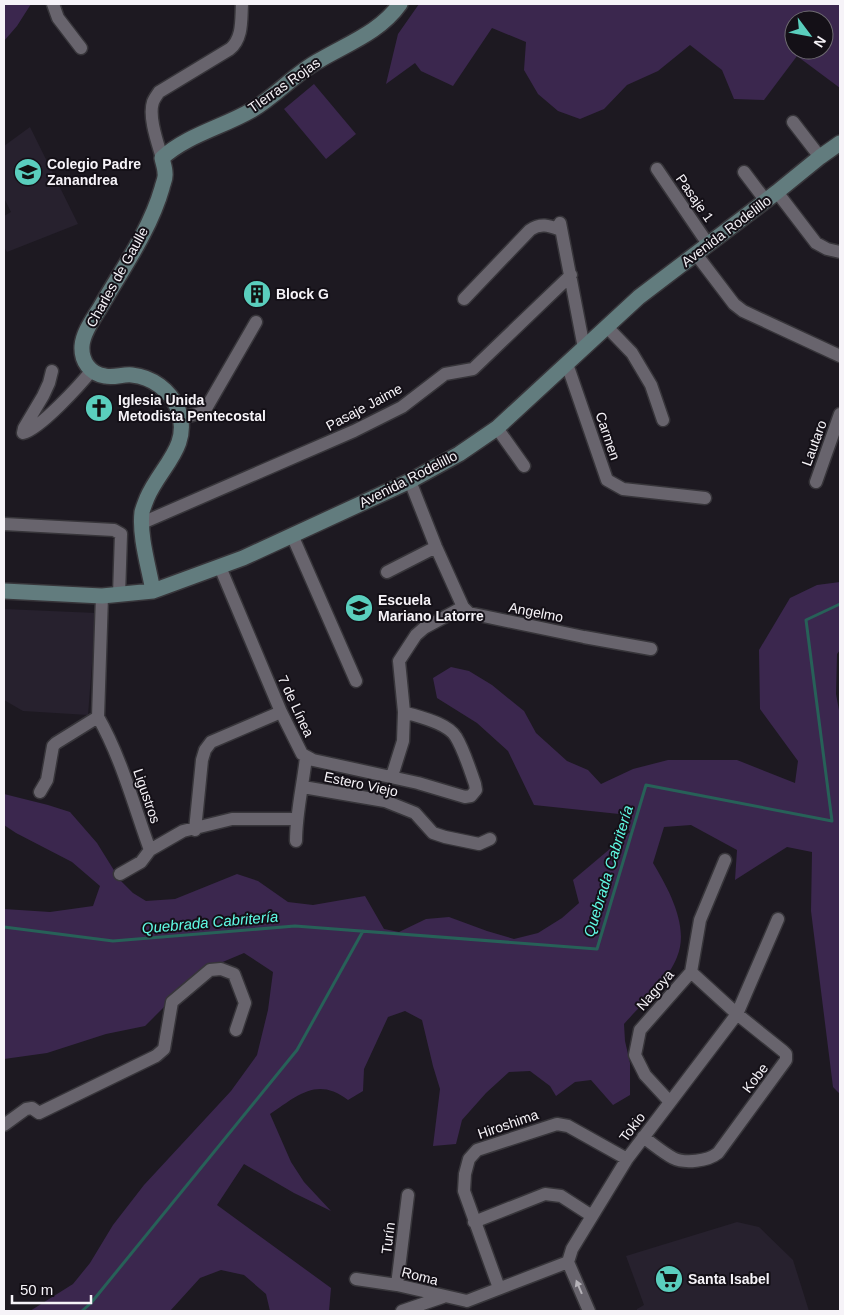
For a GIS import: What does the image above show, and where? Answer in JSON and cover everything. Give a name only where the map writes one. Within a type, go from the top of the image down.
[{"type":"street","points":[[53,4],[58,18],[81,48]]},
{"type":"street","points":[[162,158],[152,114],[153,102],[159,92],[230,50],[235,45],[240,34],[242,4]]},
{"type":"street","name":"TIerras Rojas","points":[[162,158],[173,148],[252,110],[317,61],[368,34],[382,24],[400,4]]},
{"type":"street","points":[[793,122],[820,157]]},
{"type":"street","name":"Avenida Rodelillo","points":[[4,591],[102,596],[153,591],[220,567],[410,481],[459,454],[496,428],[639,297],[840,143]]},
{"type":"street","name":"Charles de Gaulle","points":[[92,370],[83,359],[83,342],[89,328],[139,241],[159,198],[166,174],[162,158]]},
{"type":"street","name":"Pasaje 1","points":[[657,169],[708,244]]},
{"type":"street","points":[[744,172],[771,196],[816,243],[827,249],[840,252]]},
{"type":"street","points":[[464,299],[536,225],[560,226],[584,348]]},
{"type":"street","points":[[696,254],[734,304],[743,311],[840,356]]},
{"type":"street","name":"Pasaje Jaime","points":[[142,523],[354,431],[402,407],[445,374],[473,369],[571,275]]},
{"type":"street","points":[[181,418],[204,412],[256,322]]},
{"type":"street","points":[[607,327],[632,354],[652,385],[663,420]]},
{"type":"street","name":"Carmen","points":[[567,364],[607,480],[624,489],[705,498]]},
{"type":"street","points":[[52,371],[49,382],[23,433],[29,431],[64,401],[92,370],[105,376],[130,374],[145,377],[155,382],[177,406],[181,418],[182,432],[179,445],[149,495],[142,511],[142,523],[153,591]]},
{"type":"street","name":"Lautaro","points":[[816,482],[840,414]]},
{"type":"street","points":[[496,428],[524,466]]},
{"type":"street","points":[[392,776],[403,741],[404,712],[398,668],[399,661],[416,635],[424,628],[462,608],[410,481]]},
{"type":"street","points":[[4,524],[118,531],[121,534],[119,595]]},
{"type":"street","points":[[292,535],[356,681]]},
{"type":"street","points":[[387,572],[436,547]]},
{"type":"street","name":"7 de Línea","points":[[220,567],[281,712],[302,754],[306,757],[392,776],[468,797],[474,794],[476,790],[475,784],[456,736],[438,723],[404,712]]},
{"type":"street","name":"Ligustros","points":[[102,596],[98,717],[118,757],[150,850]]},
{"type":"street","name":"Angelmo","points":[[462,608],[469,613],[479,616],[651,649]]},
{"type":"street","points":[[195,830],[202,760],[205,750],[211,742],[281,712]]},
{"type":"street","points":[[40,792],[48,780],[53,746],[98,717]]},
{"type":"street","points":[[296,841],[296,819],[303,787],[306,757]]},
{"type":"street","name":"Estero Viejo","points":[[303,787],[385,801],[415,813],[433,832],[445,837],[479,844],[490,839]]},
{"type":"street","points":[[120,874],[141,862],[150,850],[183,831],[195,830],[232,819],[296,819]]},
{"type":"street","name":"Nagoya","points":[[670,1102],[645,1075],[635,1055],[640,1030],[691,972],[700,920],[726,860]]},
{"type":"street","name":"Tokio","points":[[568,1262],[572,1249],[627,1159],[737,1014],[778,919]]},
{"type":"street","points":[[4,1125],[26,1109],[32,1108],[39,1113],[156,1056],[164,1049],[172,1002],[210,970],[221,969],[234,974],[245,1004],[236,1030]]},
{"type":"street","name":"Kobe","points":[[644,1137],[679,1160],[709,1158],[718,1152],[787,1058],[783,1051],[737,1014],[691,972]]},
{"type":"street","name":"Hiroshima","points":[[499,1288],[464,1191],[465,1174],[469,1159],[476,1150],[557,1124],[568,1126],[627,1159]]},
{"type":"street","name":"Turín","points":[[397,1286],[408,1194]]},
{"type":"street","points":[[474,1222],[545,1194],[561,1196],[592,1216]]},
{"type":"street","points":[[469,1306],[499,1288],[568,1262],[589,1311]]},
{"type":"street","name":"Roma","points":[[356,1279],[397,1286],[443,1297],[469,1306]]},
{"type":"street","points":[[402,1311],[443,1297]]},
{"type":"shaded area","points":[[4,4],[31,4],[17,26],[4,41]]},
{"type":"shaded area","points":[[419,4],[840,4],[840,88],[802,60],[834,60],[834,10],[784,10],[784,60],[794,60],[764,100],[734,99],[722,70],[690,45],[658,71],[627,85],[604,109],[580,119],[558,111],[538,94],[524,70],[526,42],[492,28],[453,86],[421,71],[415,63],[386,84],[398,34]]},
{"type":"shaded area","points":[[314,84],[356,134],[326,159],[284,109]]},
{"type":"shaded area","name":"Colegio Padre Zanandrea","points":[[30,127],[78,224],[7,252],[4,247],[4,216],[11,212],[4,198],[4,146]]},
{"type":"shaded area","points":[[840,582],[840,650],[837,654],[836,694],[840,716],[840,1094],[833,1087],[811,911],[812,852],[787,847],[735,880],[737,850],[691,825],[664,827],[653,863],[676,908],[681,933],[680,945],[677,957],[668,974],[624,1024],[625,1041],[630,1063],[630,1095],[613,1105],[591,1080],[575,1082],[556,1096],[550,1086],[530,1071],[509,1072],[486,1093],[462,1120],[456,1144],[433,1146],[440,1089],[422,1020],[405,1011],[388,1017],[364,1069],[363,1091],[348,1100],[337,1093],[327,1090],[307,1091],[270,1114],[291,1162],[304,1182],[331,1211],[294,1193],[244,1164],[217,1205],[331,1288],[329,1311],[270,1311],[266,1294],[244,1275],[221,1270],[200,1278],[170,1311],[30,1311],[73,1284],[90,1263],[113,1225],[144,1185],[231,1091],[257,1055],[268,1010],[273,972],[244,953],[199,972],[145,1026],[106,1034],[47,1053],[4,1059],[4,909],[50,912],[93,906],[100,886],[72,862],[4,825],[4,794],[70,812],[97,843],[120,880],[133,893],[146,901],[175,899],[237,874],[258,881],[288,902],[313,905],[365,896],[384,929],[399,932],[426,919],[449,917],[514,939],[538,933],[562,918],[579,903],[573,880],[630,832],[619,814],[534,805],[508,751],[477,723],[437,698],[433,678],[451,667],[469,671],[492,685],[524,711],[536,733],[567,761],[588,770],[601,784],[633,769],[668,760],[737,760],[795,783],[798,761],[760,709],[759,650],[790,598],[817,585]]},
{"type":"shaded area","points":[[4,609],[96,613],[88,715],[23,711],[4,700]]},
{"type":"shaded area","points":[[737,1222],[759,1227],[793,1260],[809,1311],[637,1311],[637,1309],[644,1305],[626,1256]]},
{"type":"waterway","name":"Quebrada Cabritería","points":[[4,927],[113,941],[295,926],[597,949],[646,785],[832,821],[806,620],[840,604]]},
{"type":"waterway","points":[[82,1311],[91,1303],[297,1050],[363,931]]},
{"type":"place","name":"Colegio Padre Zanandrea","points":[[28,172]]},
{"type":"place","name":"Block G","points":[[257,294]]},
{"type":"place","name":"Iglesia Unida Metodista Pentecostal","points":[[99,408]]},
{"type":"place","name":"Escuela Mariano Latorre","points":[[359,608]]},
{"type":"place","name":"Santa Isabel","points":[[669,1279]]}]
